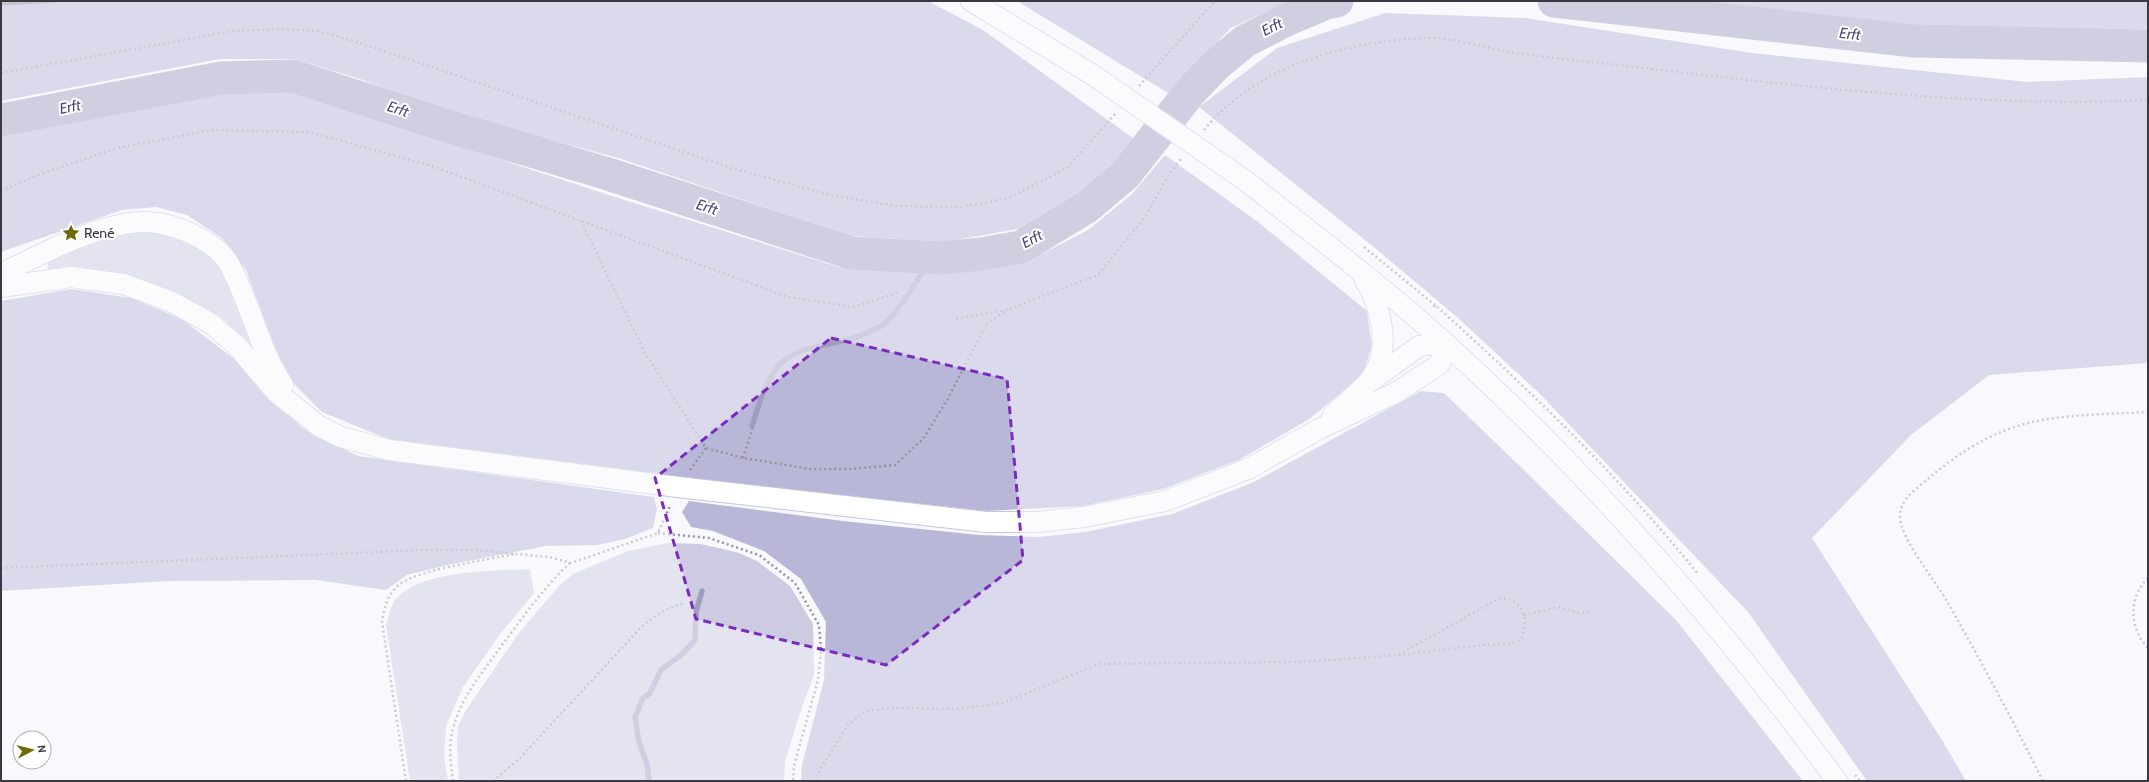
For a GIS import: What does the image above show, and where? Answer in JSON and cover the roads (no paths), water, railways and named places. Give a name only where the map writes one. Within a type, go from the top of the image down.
[{"type":"main road","points":[[971,1],[1093,75],[1246,181],[1360,271],[1445,343],[1566,461],[1656,556],[1732,644],[1837,781]]},
{"type":"main road","points":[[1,274],[53,248],[111,227],[148,222],[177,227],[203,239],[228,262],[240,285],[262,345],[274,371],[302,414]]},
{"type":"main road","points":[[1360,271],[1375,300],[1383,334],[1380,363],[1367,384]]},
{"type":"main road","points":[[1,287],[71,277],[124,284],[172,302],[210,323],[237,346],[276,392],[319,426],[341,437],[389,450],[678,487],[986,522],[1037,522],[1084,517],[1165,501],[1248,469],[1317,430],[1397,392],[1440,364],[1445,343]]},
{"type":"main road","points":[[1317,430],[1367,384],[1419,346],[1445,343]]},
{"type":"waterway","name":"Erft","points":[[1,120],[221,78],[293,76],[441,124],[608,174],[851,253],[942,258],[981,254],[1021,247],[1087,207],[1125,175],[1190,92],[1216,65],[1245,41],[1286,20],[1326,3],[1337,1]]},
{"type":"waterway","name":"Erft","points":[[1554,1],[1914,41],[2148,46]]},
{"type":"waterway","points":[[752,426],[761,398],[774,372],[781,363],[799,352],[856,337],[881,326],[901,304],[932,257]]},
{"type":"waterway","points":[[649,781],[647,764],[639,742],[635,717],[643,698],[650,693],[661,670],[681,655],[695,640],[696,612],[702,591]]},
{"type":"railway","points":[[1,4],[56,1]]},
{"type":"place","name":"René","points":[[71,233]]}]
